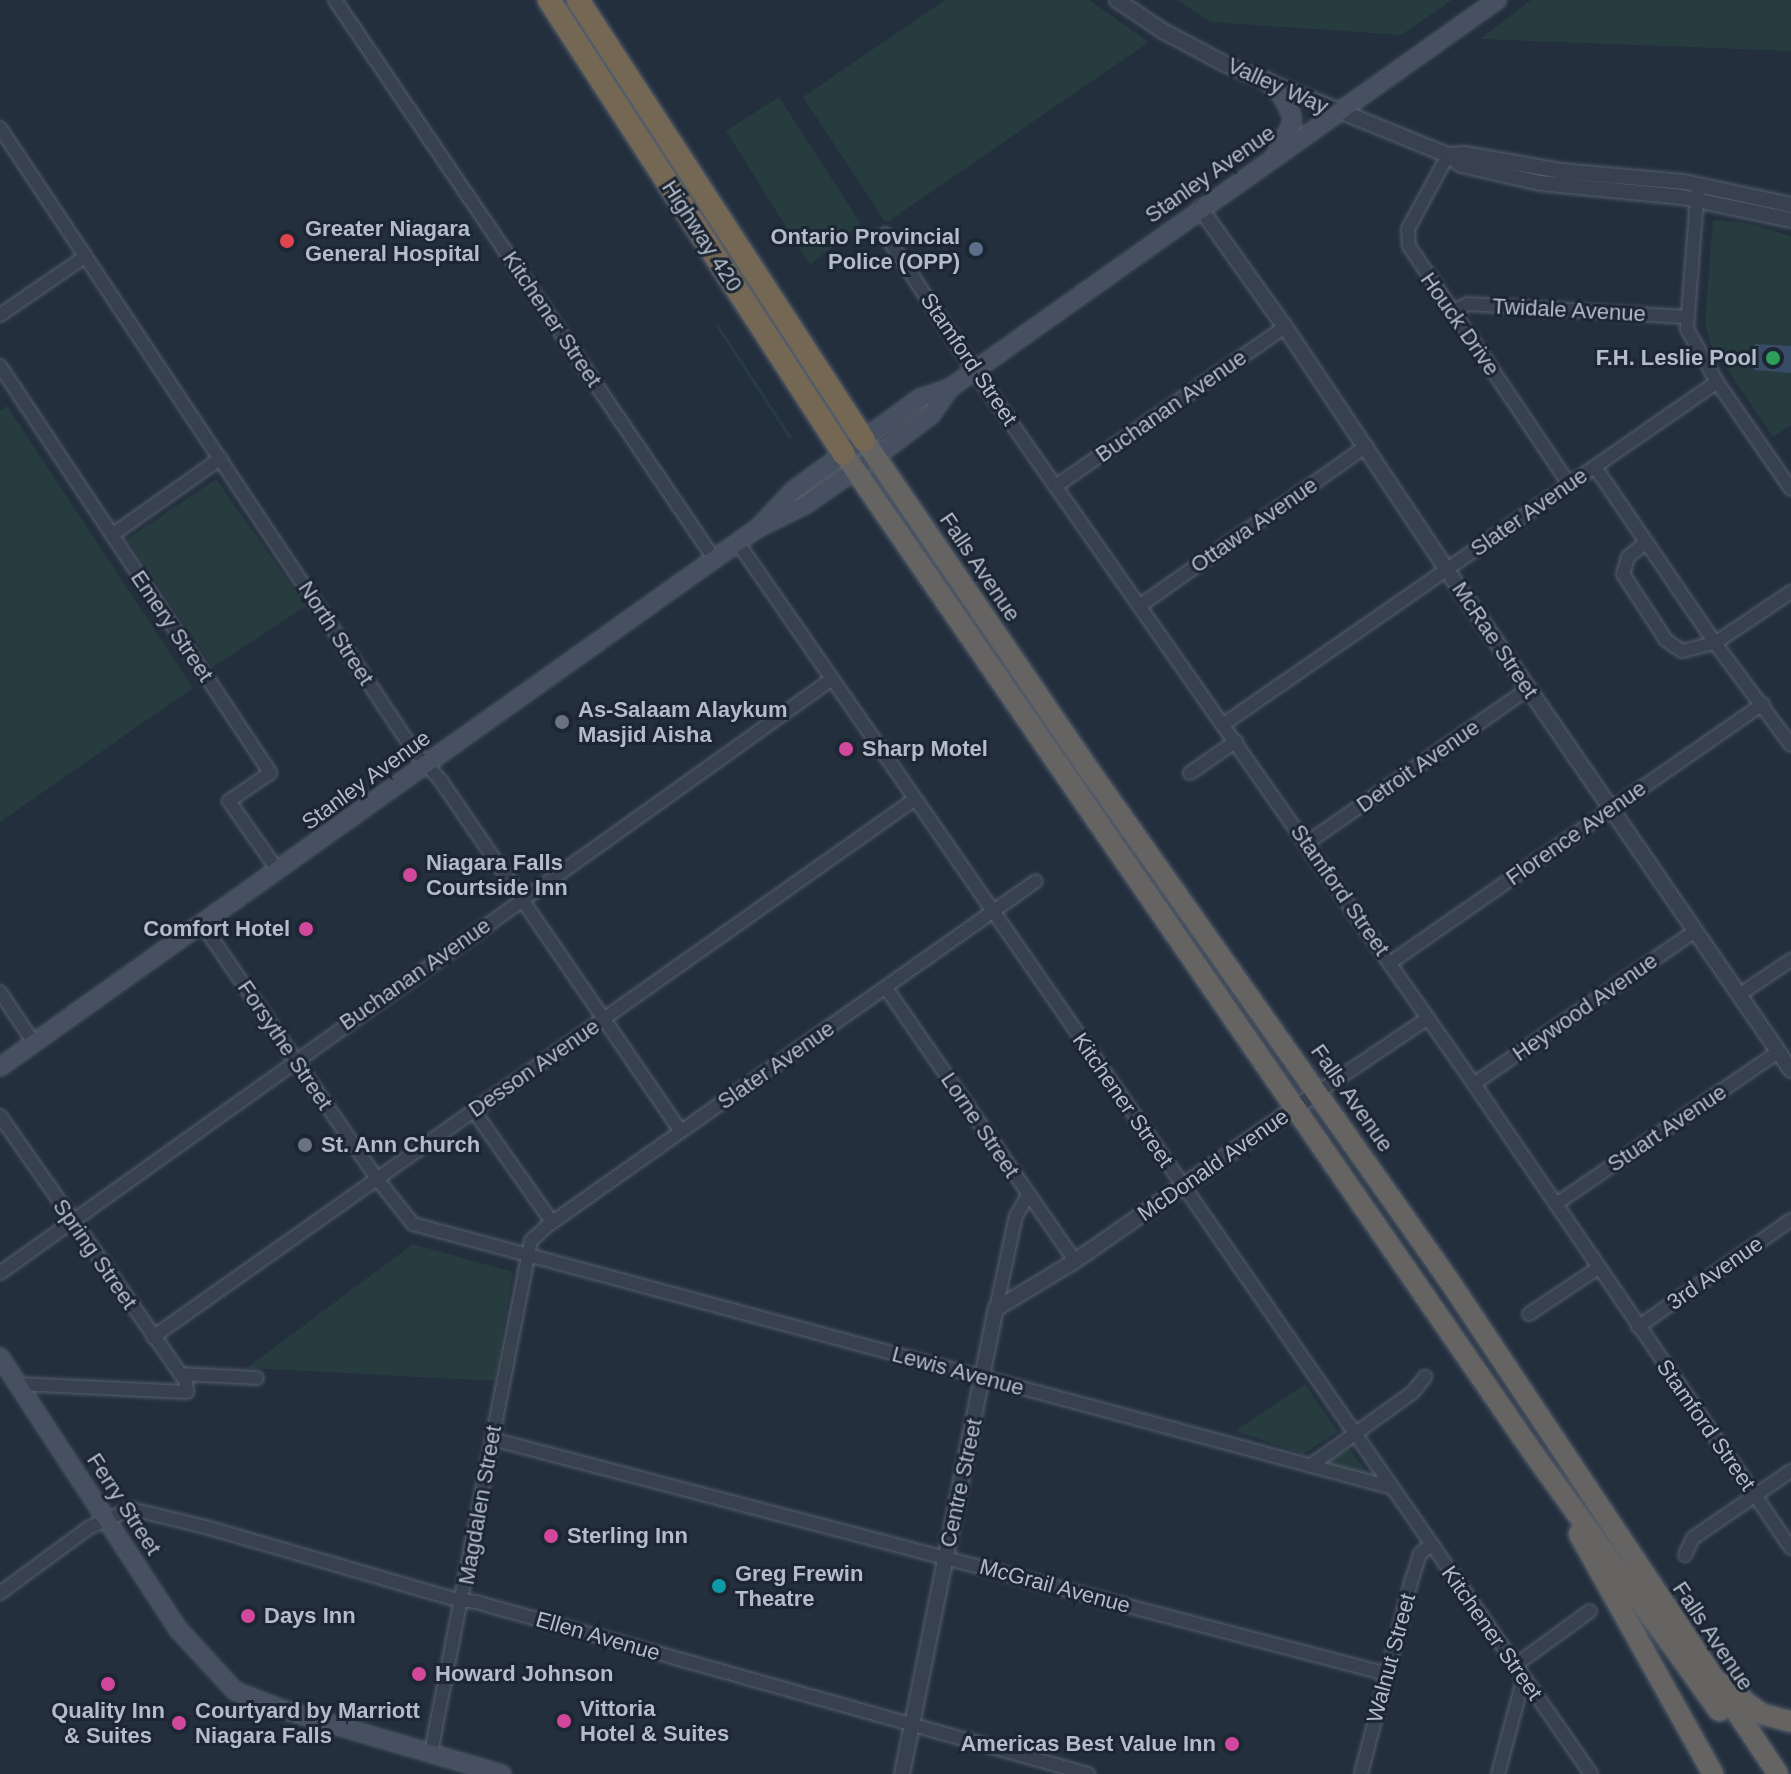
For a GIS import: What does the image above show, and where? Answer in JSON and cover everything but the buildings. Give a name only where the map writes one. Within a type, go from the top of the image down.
[{"type":"highway","name":"Highway 420","points":[[549,0],[861,457]]},
{"type":"highway","name":"Highway 420","points":[[578,0],[861,457]]},
{"type":"highway","name":"Falls Avenue","points":[[861,457],[1318,1092],[1481,1328],[1778,1774]]},
{"type":"highway","name":"Falls Avenue","points":[[861,457],[1295,1108],[1536,1457],[1762,1774]]},
{"type":"highway","points":[[1536,1457],[1713,1774]]},
{"type":"highway","points":[[1627,1550],[1663,1587],[1744,1701],[1762,1714],[1791,1722]]},
{"type":"main road","name":"Stanley Avenue","points":[[0,1067],[715,560],[758,528],[779,502],[861,457],[920,398],[950,388],[1497,0]]},
{"type":"main road","points":[[1267,81],[1283,97],[1293,117],[1286,138],[1269,160]]},
{"type":"main road","name":"Ferry Street","points":[[0,1357],[178,1629],[215,1672],[249,1699],[502,1774]]},
{"type":"street","name":"Kitchener Street","points":[[335,0],[715,560]]},
{"type":"street","name":"Valley Way","points":[[1117,0],[1163,31],[1267,81],[1448,155],[1465,154],[1529,167],[1791,205]]},
{"type":"street","name":"North Street","points":[[0,128],[412,748],[427,763],[681,1131]]},
{"type":"street","name":"Houck Drive","points":[[1448,155],[1408,229],[1409,246],[1569,484]]},
{"type":"street","name":"Valley Way","points":[[1697,192],[1791,220]]},
{"type":"street","points":[[1697,192],[1687,329],[1717,382],[1791,489]]},
{"type":"street","name":"McRae Street","points":[[1200,208],[1285,327],[1446,569],[1791,1070]]},
{"type":"street","name":"Stamford Street","points":[[885,234],[974,370],[1307,843],[1791,1548]]},
{"type":"street","points":[[0,315],[86,256]]},
{"type":"street","name":"Twidale Avenue","points":[[1452,312],[1468,304],[1688,317]]},
{"type":"street","name":"Buchanan Avenue","points":[[1056,486],[1285,327]]},
{"type":"street","name":"Emery Street","points":[[0,366],[270,773],[229,801],[278,871]]},
{"type":"street","name":"Slater Avenue","points":[[1224,724],[1717,382]]},
{"type":"street","name":"Ottawa Avenue","points":[[1141,605],[1366,446]]},
{"type":"street","points":[[112,535],[221,458]]},
{"type":"street","points":[[1595,467],[1715,643],[1791,745]]},
{"type":"street","name":"Kitchener Street","points":[[738,543],[1591,1774]]},
{"type":"street","points":[[1645,543],[1628,557],[1623,574],[1666,640],[1682,651],[1715,643],[1791,592]]},
{"type":"street","name":"Buchanan Avenue","points":[[0,1273],[832,679]]},
{"type":"street","name":"Detroit Avenue","points":[[1307,843],[1528,689]]},
{"type":"street","name":"Florence Avenue","points":[[1390,963],[1763,704]]},
{"type":"street","points":[[1190,773],[1236,741]]},
{"type":"street","name":"Desson Avenue","points":[[153,1337],[915,799]]},
{"type":"street","name":"Slater Avenue","points":[[527,1257],[531,1241],[552,1222],[1036,881]]},
{"type":"street","name":"Forsythe Street","points":[[202,924],[377,1179],[413,1224],[527,1257]]},
{"type":"street","name":"Heywood Avenue","points":[[1474,1084],[1695,931]]},
{"type":"street","points":[[1739,995],[1791,960]]},
{"type":"street","name":"Lorne Street","points":[[886,988],[1075,1261]]},
{"type":"street","points":[[0,992],[34,1043]]},
{"type":"street","name":"McDonald Avenue","points":[[996,1309],[1075,1261],[1428,1018]]},
{"type":"street","name":"Stuart Avenue","points":[[1556,1204],[1778,1052]]},
{"type":"street","points":[[474,1111],[552,1222]]},
{"type":"street","name":"Spring Street","points":[[0,1116],[70,1221],[180,1374],[187,1392],[18,1384]]},
{"type":"street","name":"Centre Street","points":[[902,1774],[1016,1216],[1028,1195]]},
{"type":"street","name":"3rd Avenue","points":[[1638,1327],[1791,1220]]},
{"type":"street","name":"Lewis Avenue","points":[[527,1257],[1390,1487]]},
{"type":"street","name":"Magdalen Street","points":[[431,1752],[527,1257]]},
{"type":"street","points":[[1529,1314],[1598,1268]]},
{"type":"street","points":[[180,1374],[257,1378]]},
{"type":"street","points":[[1310,1466],[1412,1393],[1425,1377]]},
{"type":"street","name":"McGrail Avenue","points":[[492,1439],[1387,1674]]},
{"type":"street","points":[[1685,1555],[1693,1538],[1791,1471]]},
{"type":"street","name":"Ellen Avenue","points":[[107,1518],[131,1509],[170,1517],[1088,1774]]},
{"type":"street","points":[[0,1593],[107,1518]]},
{"type":"street","name":"Walnut Street","points":[[1361,1774],[1411,1582],[1420,1554],[1430,1545]]},
{"type":"street","points":[[1517,1664],[1590,1611]]},
{"type":"street","points":[[1498,1774],[1524,1677]]},
{"type":"green space","points":[[945,0],[1089,0],[1149,42],[886,223],[803,97]]},
{"type":"green space","points":[[1177,0],[1452,0],[1401,35],[1211,22]]},
{"type":"green space","points":[[1531,0],[1791,0],[1791,51],[1480,39]]},
{"type":"green space","points":[[779,97],[861,224],[810,265],[726,131]]},
{"type":"green space","points":[[1713,220],[1748,223],[1791,236],[1791,425],[1773,437],[1711,345],[1705,323]]},
{"type":"green space","points":[[718,324],[792,437],[789,439],[716,326]]},
{"type":"green space","points":[[7,406],[193,688],[0,822],[0,411]]},
{"type":"green space","points":[[216,479],[306,606],[213,667],[127,539]]},
{"type":"green space","points":[[413,1244],[513,1272],[495,1381],[247,1368]]},
{"type":"green space","points":[[1305,1384],[1338,1432],[1303,1454],[1235,1431]]},
{"type":"green space","points":[[1349,1448],[1368,1474],[1367,1476],[1329,1464]]},
{"type":"water","name":"F.H. Leslie Pool","points":[[1755,344],[1791,346],[1791,373],[1754,370]]},
{"type":"place","name":"Greater Niagara General Hospital","points":[[287,241]]},
{"type":"place","name":"Ontario Provincial Police (OPP)","points":[[976,249]]},
{"type":"place","name":"F.H. Leslie Pool","points":[[1773,358]]},
{"type":"place","name":"As-Salaam Alaykum Masjid Aisha","points":[[562,722]]},
{"type":"place","name":"Sharp Motel","points":[[846,749]]},
{"type":"place","name":"Niagara Falls Courtside Inn","points":[[410,875]]},
{"type":"place","name":"Comfort Hotel","points":[[306,929]]},
{"type":"place","name":"St. Ann Church","points":[[305,1145]]},
{"type":"place","name":"Sterling Inn","points":[[551,1536]]},
{"type":"place","name":"Greg Frewin Theatre","points":[[719,1586]]},
{"type":"place","name":"Days Inn","points":[[248,1616]]},
{"type":"place","name":"Howard Johnson","points":[[419,1674]]},
{"type":"place","name":"Quality Inn & Suites","points":[[108,1684]]},
{"type":"place","name":"Vittoria Hotel & Suites","points":[[564,1721]]},
{"type":"place","name":"Courtyard by Marriott Niagara Falls","points":[[179,1723]]},
{"type":"place","name":"Americas Best Value Inn","points":[[1232,1744]]}]
